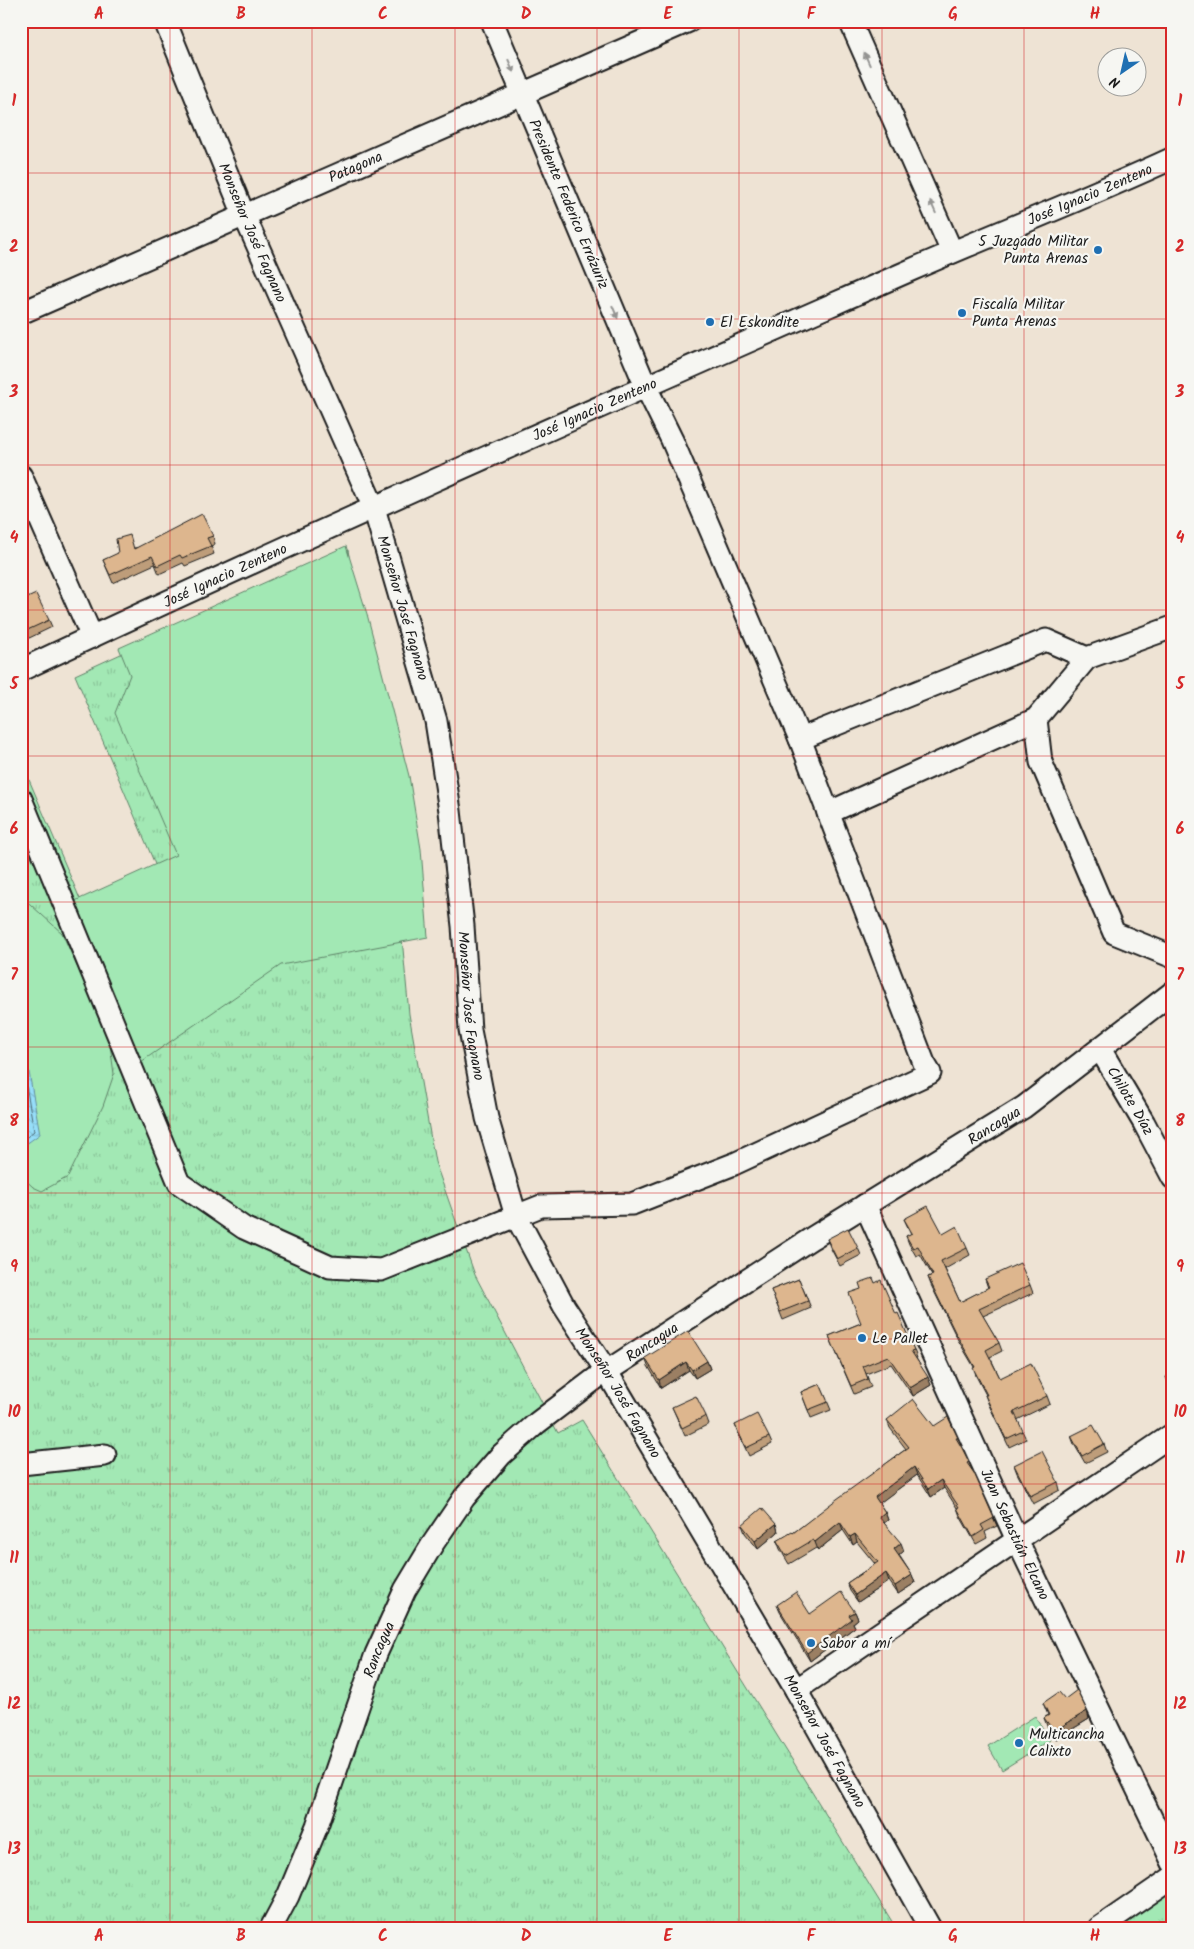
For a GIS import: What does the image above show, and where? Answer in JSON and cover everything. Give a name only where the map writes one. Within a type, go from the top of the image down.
[{"type":"street","name":"Monseñor José Fagnano","points":[[164,21],[244,215],[374,508],[436,721],[450,811],[463,926],[470,1030],[487,1118],[516,1216],[564,1306],[607,1372],[796,1690],[930,1928]]},
{"type":"street","name":"Presidente Federico Errázuriz","points":[[492,21],[646,387],[672,440],[800,739],[920,1054],[930,1073],[734,1164],[632,1204],[541,1206],[516,1216]]},
{"type":"street","name":"Patagona","points":[[21,312],[689,21]]},
{"type":"street","points":[[850,21],[952,252]]},
{"type":"street","name":"José Ignacio Zenteno","points":[[21,670],[374,508],[646,387],[952,252],[1120,183],[1173,158]]},
{"type":"street","points":[[21,476],[92,637]]},
{"type":"street","points":[[828,813],[1036,719],[1087,658],[1173,627]]},
{"type":"street","points":[[800,739],[1046,640],[1087,658]]},
{"type":"street","points":[[1036,719],[1041,762],[1114,933],[1173,957]]},
{"type":"street","points":[[21,800],[178,1183],[244,1228],[330,1267],[381,1270],[516,1216]]},
{"type":"street","name":"Rancagua","points":[[271,1928],[288,1896],[317,1826],[376,1654],[405,1590],[432,1544],[464,1498],[501,1455],[537,1423],[595,1379],[865,1205],[1024,1107],[1173,992]]},
{"type":"street","name":"Chilote Díaz","points":[[1100,1049],[1144,1122],[1173,1178]]},
{"type":"street","name":"Juan Sebastián Elcano","points":[[865,1205],[1017,1540],[1173,1863]]},
{"type":"street","points":[[796,1690],[1173,1434]]},
{"type":"street","points":[[21,1464],[105,1455]]},
{"type":"street","points":[[1099,1928],[1173,1877]]},
{"type":"green space","points":[[346,546],[367,614],[409,776],[421,849],[428,937],[281,965],[138,1064],[75,901],[176,855],[115,713],[130,675],[119,648]]},
{"type":"green space","points":[[348,550],[390,808],[409,1014],[435,1162],[475,1275],[558,1433],[582,1420],[896,1928],[21,1928],[21,761],[83,906],[157,869],[75,675]]},
{"type":"green space","points":[[21,896],[62,933],[109,1037],[114,1074],[103,1106],[68,1177],[42,1191],[33,1187],[21,1176]]},
{"type":"green space","name":"Multicancha Calixto","points":[[1035,1716],[1050,1740],[1002,1770],[988,1746]]},
{"type":"green space","points":[[1173,1889],[1173,1928],[1112,1928]]},
{"type":"water","points":[[21,1027],[40,1134],[22,1147],[21,1147]]},
{"type":"building","points":[[202,514],[213,536],[207,538],[211,546],[182,558],[180,555],[157,566],[152,556],[110,575],[103,560],[118,553],[116,539],[130,535],[134,549]]},
{"type":"building","points":[[36,594],[49,620],[21,633],[21,601]]},
{"type":"building","points":[[928,1206],[943,1234],[957,1226],[967,1248],[941,1261],[960,1302],[989,1287],[985,1279],[1020,1263],[1030,1285],[979,1309],[999,1343],[986,1350],[1000,1378],[1031,1363],[1047,1396],[1014,1412],[1023,1431],[1006,1439],[973,1368],[975,1367],[955,1332],[928,1277],[933,1275],[918,1246],[913,1248],[906,1236],[912,1233],[904,1219]]},
{"type":"building","points":[[848,1228],[858,1248],[837,1259],[827,1239]]},
{"type":"building","points":[[873,1278],[875,1283],[881,1280],[914,1350],[911,1351],[928,1377],[910,1388],[888,1356],[863,1366],[868,1379],[851,1386],[829,1336],[861,1323],[849,1293],[861,1289],[859,1283]]},
{"type":"building","points":[[799,1279],[808,1301],[780,1312],[771,1290]]},
{"type":"building","points":[[688,1331],[707,1361],[692,1370],[686,1362],[659,1380],[645,1358]]},
{"type":"building","points":[[1173,1372],[1173,1385],[1166,1377]]},
{"type":"building","points":[[820,1384],[828,1402],[808,1410],[801,1392]]},
{"type":"building","points":[[696,1396],[706,1416],[682,1428],[672,1407]]},
{"type":"building","points":[[913,1399],[934,1426],[948,1417],[958,1438],[956,1438],[969,1462],[967,1463],[974,1473],[994,1518],[981,1525],[984,1530],[973,1537],[957,1508],[959,1507],[941,1480],[928,1489],[914,1467],[875,1497],[885,1512],[879,1517],[901,1543],[894,1549],[912,1575],[895,1586],[886,1573],[855,1595],[847,1583],[878,1562],[855,1534],[850,1537],[840,1522],[815,1542],[813,1540],[786,1556],[777,1541],[793,1533],[909,1447],[887,1420]]},
{"type":"building","points":[[757,1414],[769,1437],[746,1448],[735,1425]]},
{"type":"building","points":[[1093,1425],[1104,1444],[1082,1456],[1071,1436]]},
{"type":"building","points":[[1042,1451],[1058,1482],[1030,1496],[1014,1465]]},
{"type":"building","points":[[762,1508],[776,1524],[755,1541],[742,1525]]},
{"type":"building","points":[[796,1592],[810,1614],[841,1592],[855,1612],[849,1615],[852,1619],[807,1653],[777,1605]]},
{"type":"building","points":[[1077,1690],[1087,1711],[1054,1731],[1044,1718],[1049,1715],[1043,1703],[1059,1692],[1065,1699]]},
{"type":"place","name":"5 Juzgado Militar Punta Arenas","points":[[1098,250]]},
{"type":"place","name":"Fiscalía Militar Punta Arenas","points":[[962,313]]},
{"type":"place","name":"El Eskondite","points":[[710,322]]},
{"type":"place","name":"Le Pallet","points":[[862,1338]]},
{"type":"place","name":"Sabor a mí","points":[[811,1643]]},
{"type":"place","name":"Multicancha Calixto","points":[[1019,1743]]}]
